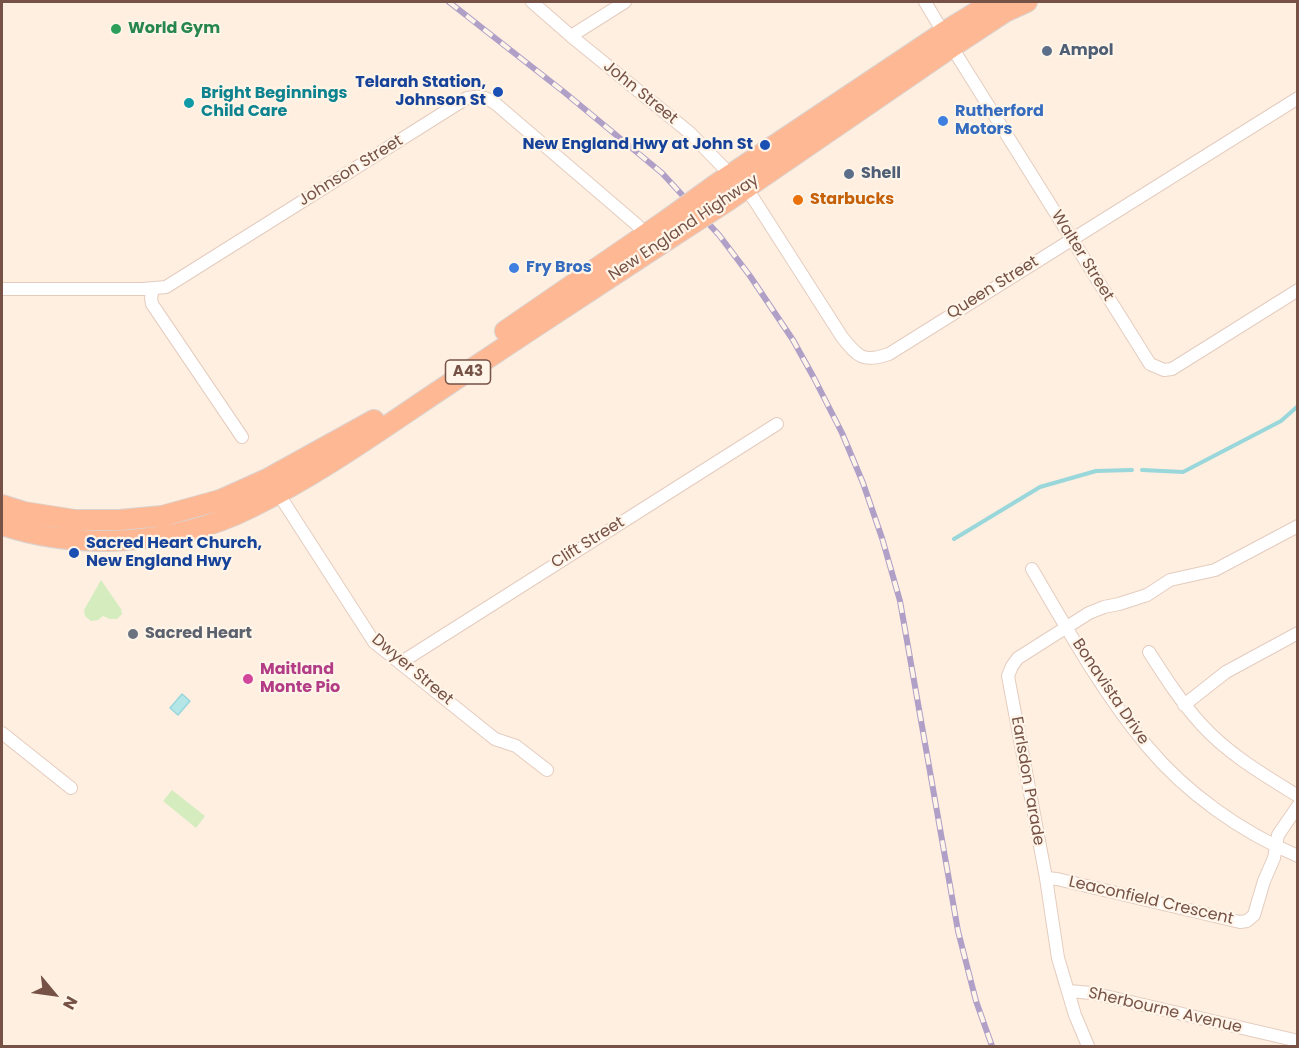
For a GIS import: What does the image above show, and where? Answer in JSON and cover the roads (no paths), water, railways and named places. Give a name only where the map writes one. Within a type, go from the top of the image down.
[{"type":"highway","name":"New England Highway","points":[[2,505],[75,520],[142,519],[162,516],[273,485],[357,445],[650,241],[948,40],[993,2]]},
{"type":"highway","name":"New England Highway","points":[[948,40],[1027,2]]},
{"type":"highway","name":"New England Highway","points":[[6,527],[79,540],[143,539],[185,531],[249,509],[273,485]]},
{"type":"street","name":"John Street","points":[[532,2],[690,133],[729,187]]},
{"type":"street","points":[[571,36],[625,2]]},
{"type":"street","name":"Walter Street","points":[[925,2],[1150,364],[1164,370],[1172,369],[1298,290]]},
{"type":"street","name":"Johnson Street","points":[[2,289],[153,289],[166,287],[467,98],[474,96],[482,96],[496,104],[632,221],[650,241]]},
{"type":"street","name":"Queen Street","points":[[729,187],[757,203],[842,337],[859,355],[872,359],[889,354],[1298,98]]},
{"type":"street","points":[[153,289],[152,304],[242,437]]},
{"type":"street","name":"Clift Street","points":[[400,663],[777,424]]},
{"type":"street","name":"Dwyer Street","points":[[273,485],[374,642],[495,739],[516,746],[547,770]]},
{"type":"street","name":"Earlsdon Parade","points":[[1088,1047],[1075,1015],[1058,958],[1046,878],[1008,676],[1012,666],[1018,658],[1089,613],[1148,595],[1170,580],[1215,570],[1298,526]]},
{"type":"street","name":"Bonavista Drive","points":[[1032,569],[1121,713],[1148,748],[1201,798],[1228,818],[1276,847],[1298,856]]},
{"type":"street","points":[[1185,705],[1226,672],[1298,633]]},
{"type":"street","points":[[1149,652],[1185,705],[1202,725],[1246,763],[1298,796]]},
{"type":"street","points":[[2,733],[71,788]]},
{"type":"street","name":"Leaconfield Crescent","points":[[1046,878],[1240,922],[1247,921],[1254,915],[1264,881],[1274,858],[1278,835],[1298,806]]},
{"type":"street","name":"Sherbourne Avenue","points":[[1068,991],[1092,993],[1291,1042]]},
{"type":"water","points":[[182,694],[190,701],[178,715],[170,708]]},
{"type":"waterway","points":[[1142,470],[1183,472],[1281,421],[1298,406]]},
{"type":"waterway","points":[[954,539],[1040,487],[1096,471],[1132,470]]},
{"type":"railway","points":[[449,2],[564,92],[662,173],[719,235],[750,276],[793,340],[814,378],[842,433],[863,483],[900,601],[958,931],[976,1001],[992,1046]]},
{"type":"place","name":"World Gym","points":[[116,29]]},
{"type":"place","name":"Ampol","points":[[1047,51]]},
{"type":"place","name":"Telarah Station, Johnson St","points":[[498,92]]},
{"type":"place","name":"Bright Beginnings Child Care","points":[[189,103]]},
{"type":"place","name":"Rutherford Motors","points":[[943,121]]},
{"type":"place","name":"New England Hwy at John St","points":[[765,145]]},
{"type":"place","name":"Shell","points":[[849,174]]},
{"type":"place","name":"Starbucks","points":[[798,200]]},
{"type":"place","name":"Fry Bros","points":[[514,268]]},
{"type":"place","name":"Sacred Heart Church, New England Hwy","points":[[74,553]]},
{"type":"place","name":"Sacred Heart","points":[[133,634]]},
{"type":"place","name":"Maitland Monte Pio","points":[[248,679]]}]
